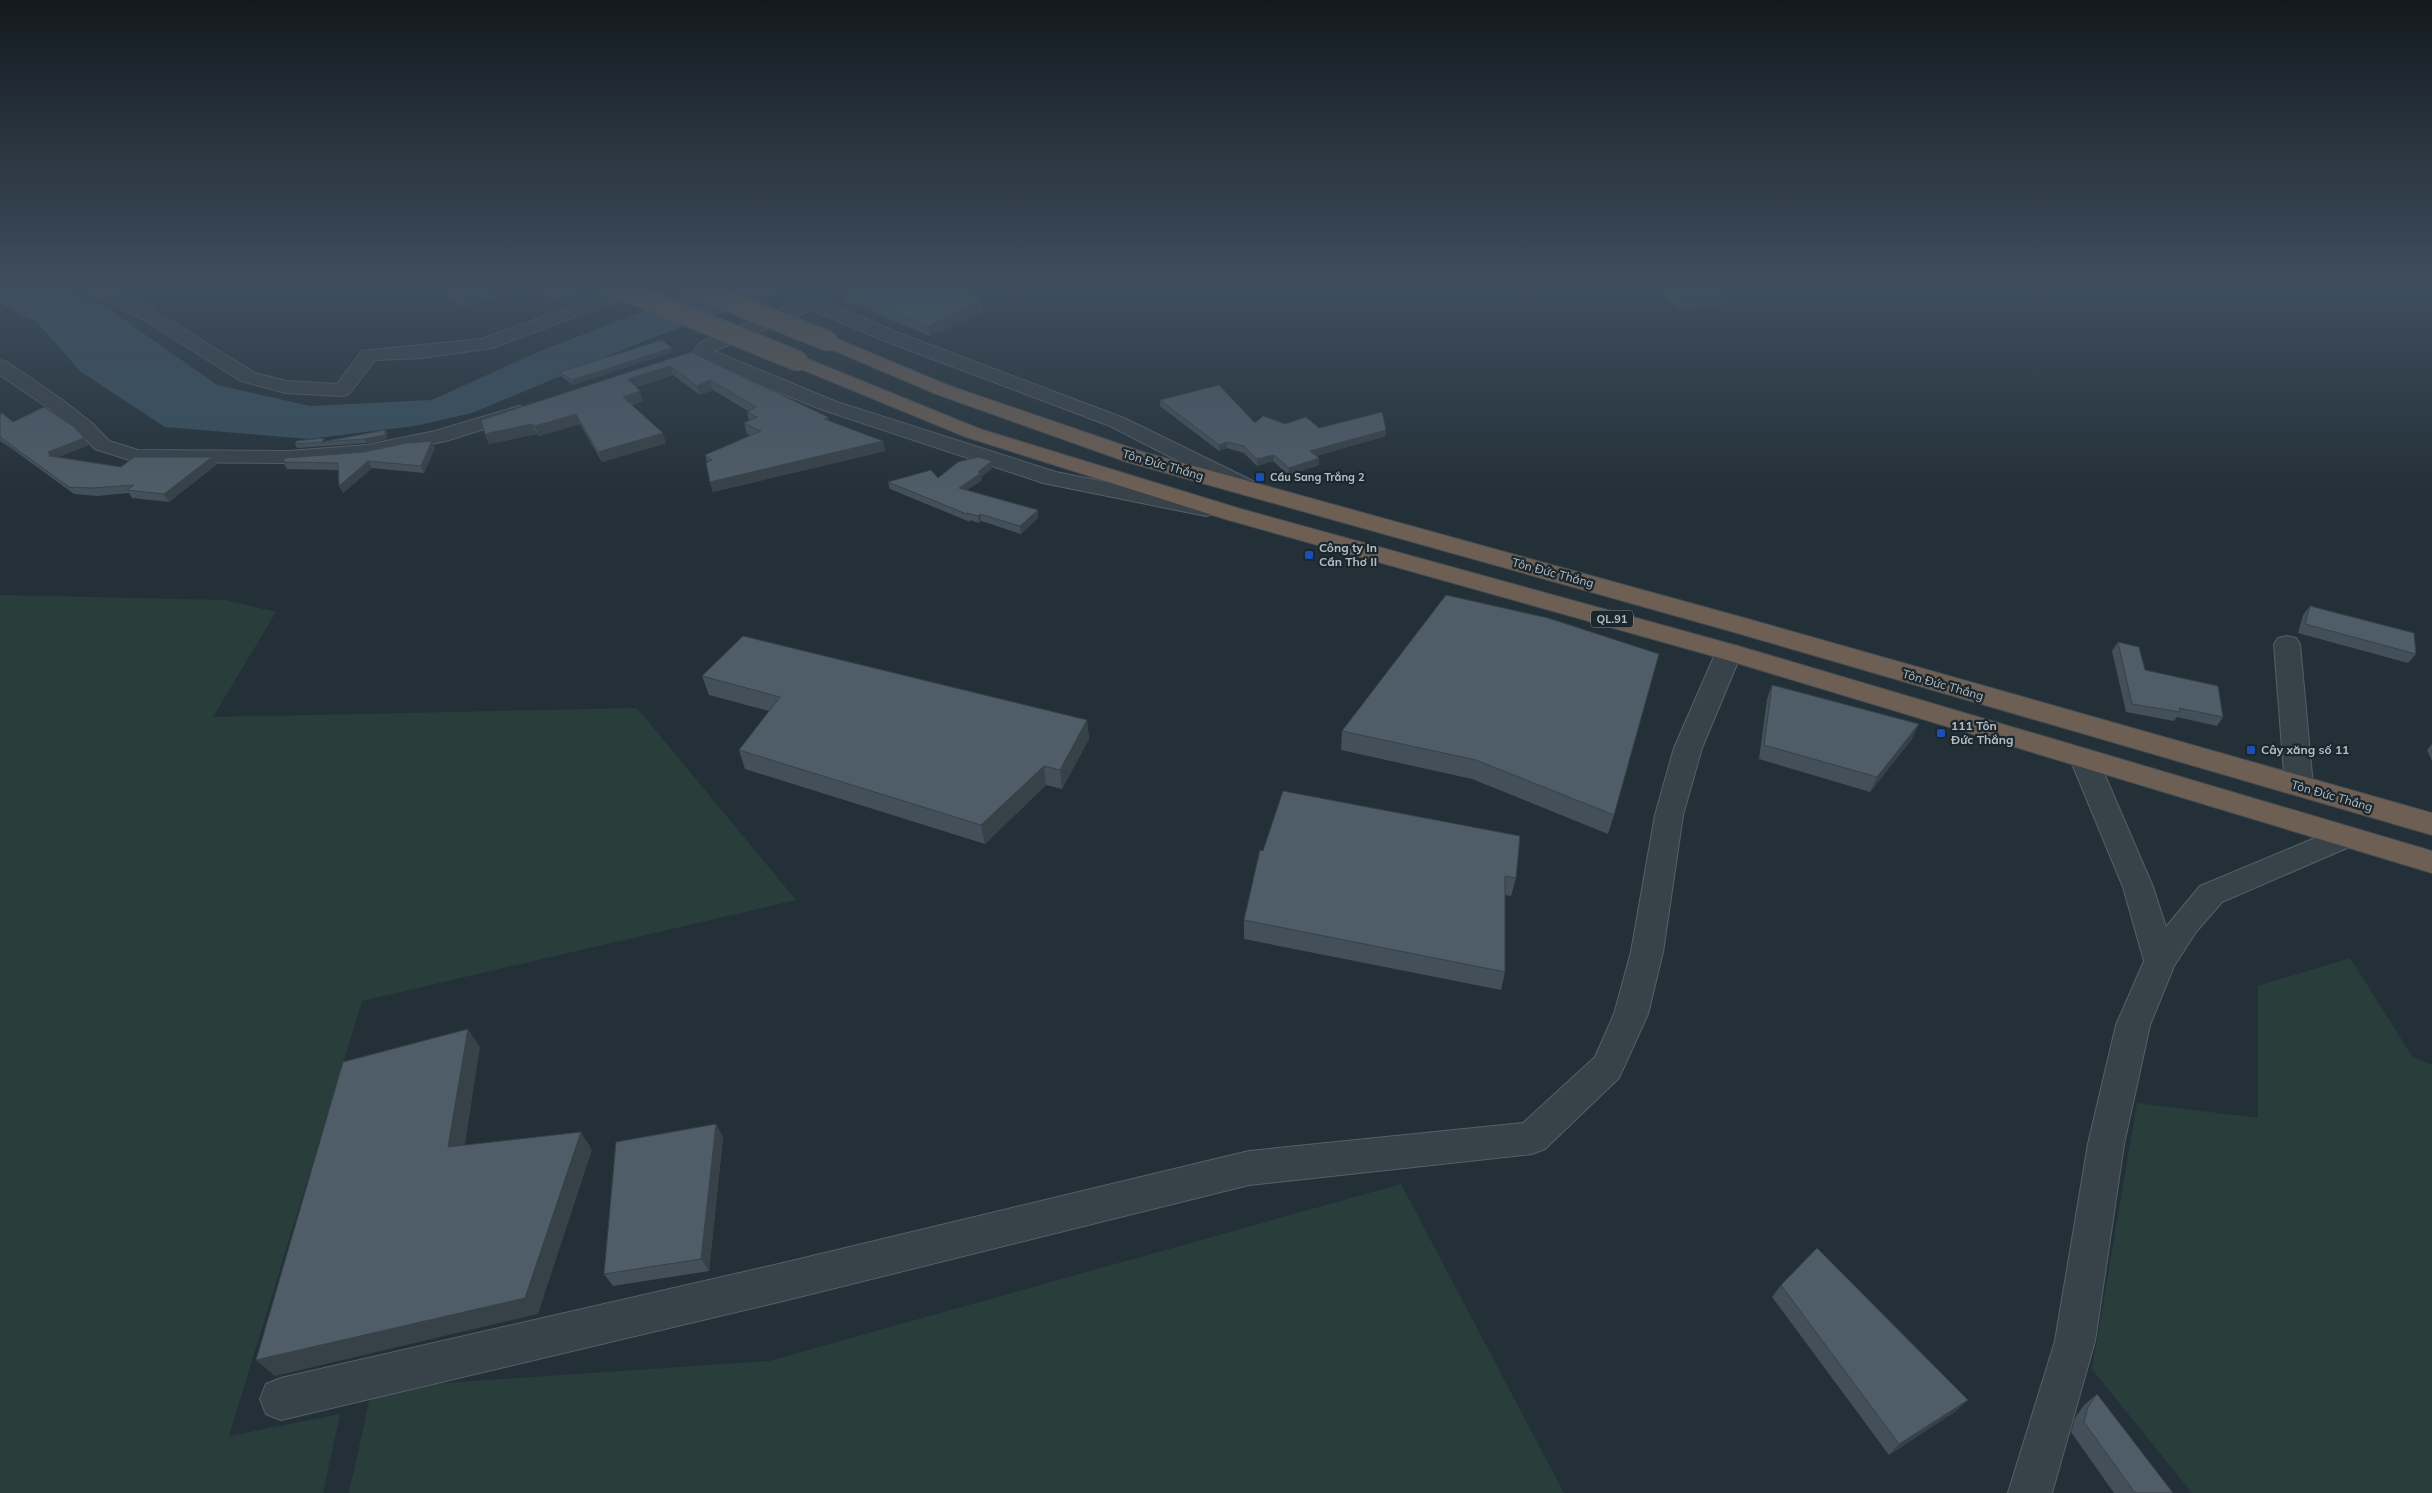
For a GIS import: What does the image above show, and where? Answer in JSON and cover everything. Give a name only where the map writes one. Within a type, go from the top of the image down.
[{"type":"highway","name":"Tôn Đức Thắng","points":[[782,355],[973,433],[1233,514],[1734,638],[2299,786],[2432,824]]},
{"type":"highway","name":"Tôn Đức Thắng","points":[[858,355],[953,394],[1135,457],[1255,491],[1734,638],[2084,758],[2432,862]]},
{"type":"street","points":[[212,355],[248,377],[286,387],[342,390],[369,355],[375,355]]},
{"type":"street","points":[[705,355],[830,406],[1051,478],[1233,514]]},
{"type":"street","points":[[939,355],[1117,422],[1255,491]]},
{"type":"street","points":[[0,366],[86,428],[102,445],[136,456],[289,456],[367,451],[439,437],[535,407]]},
{"type":"street","points":[[281,1399],[783,1282],[1249,1168],[1406,1153],[1532,1138],[1607,1067],[1631,1014],[1646,952],[1669,815],[1688,748],[1734,638]]},
{"type":"street","points":[[2288,644],[2299,786]]},
{"type":"street","points":[[2084,758],[2138,887],[2160,961]]},
{"type":"street","points":[[2030,1493],[2074,1341],[2106,1144],[2133,1026],[2160,961],[2185,923],[2211,894],[2344,837]]},
{"type":"green space","points":[[0,595],[226,600],[276,612],[213,717],[637,708],[796,900],[362,1001],[229,1436],[340,1414],[323,1493],[0,1493]]},
{"type":"green space","points":[[2350,958],[2412,1056],[2432,1065],[2432,1493],[2192,1493],[2092,1369],[2137,1103],[2258,1118],[2258,986]]},
{"type":"green space","points":[[1401,1184],[1564,1493],[349,1493],[372,1388],[769,1361]]},
{"type":"water","points":[[66,355],[174,355],[217,385],[310,406],[432,400],[532,355],[611,355],[472,413],[415,426],[309,439],[165,427],[81,372]]},
{"type":"building","points":[[615,355],[651,355],[572,380],[559,372]]},
{"type":"building","points":[[683,355],[697,355],[828,417],[824,419],[883,441],[710,482],[706,463],[712,460],[705,455],[761,431],[744,423],[757,417],[747,412],[756,407],[710,380],[697,386],[670,366],[628,379],[640,391],[623,397],[663,433],[598,452],[576,414],[535,426],[532,424],[485,434],[481,420]]},
{"type":"building","points":[[1219,385],[1255,423],[1263,416],[1285,424],[1306,417],[1319,428],[1382,412],[1386,430],[1310,451],[1319,458],[1289,468],[1274,455],[1257,459],[1244,446],[1227,442],[1219,445],[1160,400]]},
{"type":"building","points":[[44,407],[73,426],[84,438],[48,452],[49,456],[121,467],[134,457],[212,457],[164,494],[127,490],[134,485],[92,488],[69,487],[0,437],[0,414],[2,413],[13,422]]},
{"type":"building","points":[[385,430],[385,435],[364,439],[295,444],[296,441],[324,438],[322,442]]},
{"type":"building","points":[[432,441],[421,466],[368,461],[339,486],[338,463],[283,462],[285,458],[364,452],[406,443]]},
{"type":"building","points":[[978,457],[992,461],[978,472],[981,473],[959,488],[1038,510],[1020,526],[980,514],[978,516],[967,513],[969,515],[888,482],[931,470],[938,478],[958,462]]},
{"type":"building","points":[[1446,595],[1548,618],[1659,654],[1614,815],[1476,760],[1342,731]]},
{"type":"building","points":[[2310,606],[2414,633],[2416,654],[2305,624]]},
{"type":"building","points":[[743,636],[1087,720],[1060,770],[1044,766],[981,825],[739,750],[780,697],[702,676]]},
{"type":"building","points":[[2118,642],[2139,647],[2145,670],[2218,686],[2223,717],[2179,708],[2180,712],[2132,704]]},
{"type":"building","points":[[1772,685],[1919,724],[1877,777],[1764,745]]},
{"type":"building","points":[[1283,791],[1520,836],[1516,878],[1505,876],[1505,972],[1244,920],[1260,850],[1263,851]]},
{"type":"building","points":[[468,1029],[448,1147],[581,1132],[525,1298],[256,1360],[343,1062]]},
{"type":"building","points":[[716,1124],[701,1259],[604,1274],[616,1142]]},
{"type":"building","points":[[1817,1248],[1968,1400],[1899,1444],[1781,1285]]},
{"type":"building","points":[[2097,1394],[2173,1493],[2135,1493],[2084,1422],[2088,1407]]},
{"type":"place","name":"Cầu Sang Trắng 2","points":[[1260,477]]},
{"type":"place","name":"Công ty In Cần Thơ II","points":[[1309,555]]},
{"type":"place","name":"111 Tôn Đức Thắng","points":[[1941,733]]},
{"type":"place","name":"Cây xăng số 11","points":[[2251,750]]}]
